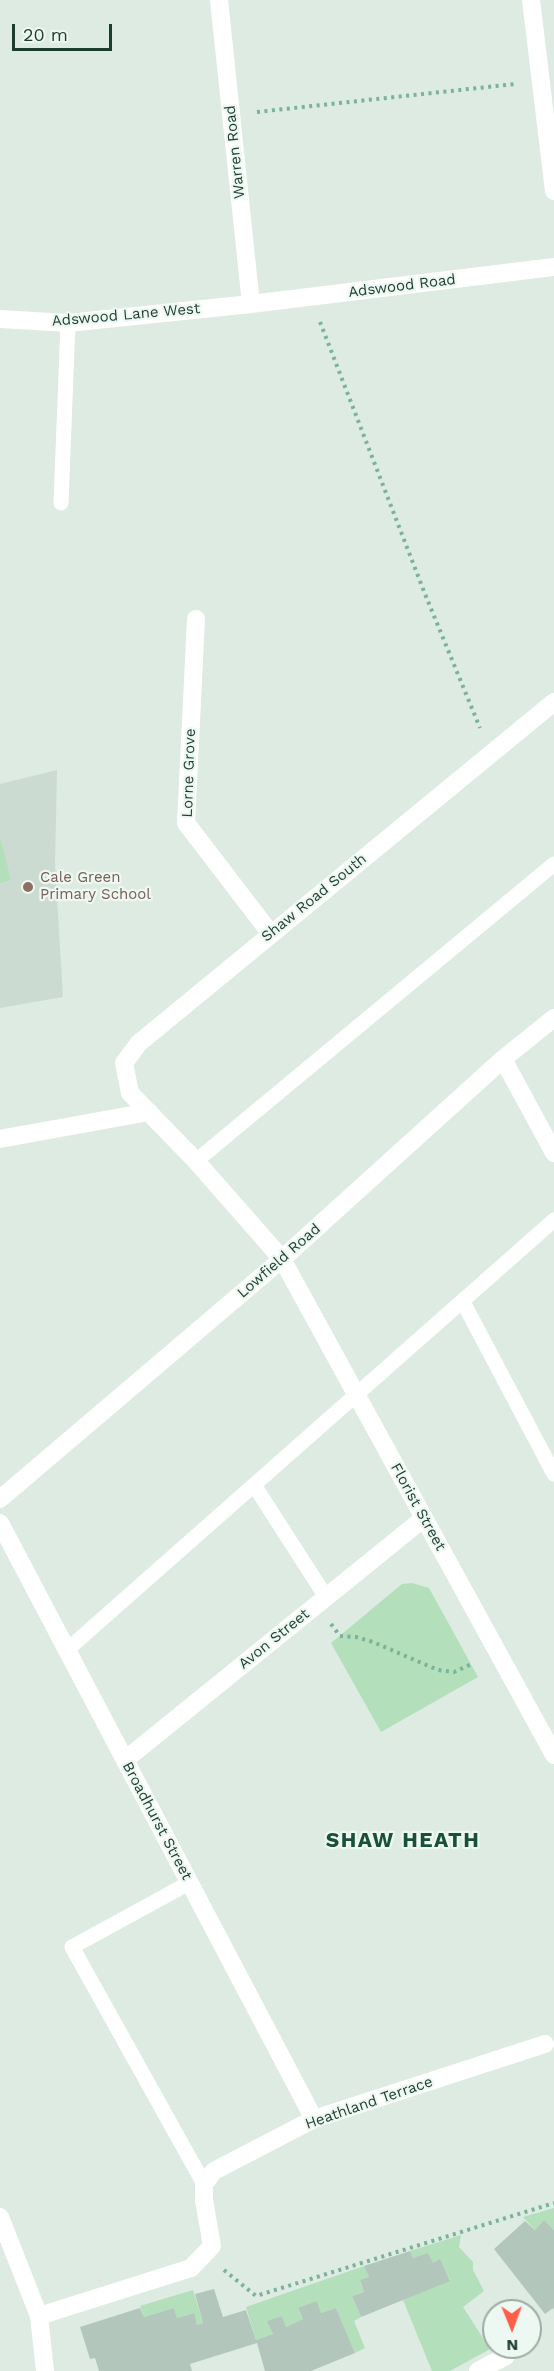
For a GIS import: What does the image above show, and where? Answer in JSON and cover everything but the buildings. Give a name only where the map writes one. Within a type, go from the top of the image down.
[{"type":"street","name":"Warren Road","points":[[219,0],[251,304]]},
{"type":"street","points":[[531,0],[544,72],[554,191]]},
{"type":"street","name":"Adswood Road","points":[[251,304],[554,267]]},
{"type":"street","name":"Adswood Lane West","points":[[0,319],[68,323],[251,304]]},
{"type":"street","name":"Lorne Grove","points":[[196,619],[186,824],[271,934]]},
{"type":"street","name":"Shaw Road South","points":[[282,1259],[196,1161],[129,1092],[124,1063],[139,1043],[554,702]]},
{"type":"street","name":"Lowfield Road","points":[[0,1499],[282,1259],[503,1059],[554,1018]]},
{"type":"street","points":[[503,1059],[554,1153]]},
{"type":"street","points":[[0,1139],[149,1112]]},
{"type":"street","name":"Florist Street","points":[[282,1259],[554,1755]]},
{"type":"street","name":"Avon Street","points":[[125,1760],[424,1518]]},
{"type":"street","name":"Broadhurst Street","points":[[0,1523],[314,2119]]},
{"type":"street","name":"Heathland Terrace","points":[[204,2184],[214,2171],[314,2119],[545,2044]]},
{"type":"street","points":[[39,2316],[191,2268],[212,2246],[204,2200],[204,2184]]},
{"type":"street","points":[[0,2217],[39,2316],[45,2371]]},
{"type":"street","points":[[478,2371],[500,2359]]},
{"type":"lane","points":[[61,503],[68,323]]},
{"type":"lane","points":[[196,1161],[554,864]]},
{"type":"lane","points":[[67,1650],[554,1220]]},
{"type":"lane","points":[[463,1302],[554,1474]]},
{"type":"lane","points":[[254,1485],[322,1601]]},
{"type":"lane","points":[[189,1883],[72,1947],[204,2184]]},
{"type":"path","points":[[231,115],[396,99],[544,72]]},
{"type":"path","points":[[310,297],[421,583],[491,754]]},
{"type":"path","points":[[322,1601],[340,1636],[356,1637],[373,1642],[438,1670],[454,1672],[497,1650]]},
{"type":"path","points":[[204,2254],[256,2296],[554,2203]]},
{"type":"shaded area","name":"Cale Green Primary School","points":[[57,770],[55,864],[63,997],[0,1008],[0,784]]},
{"type":"green space","points":[[0,837],[11,880],[0,883]]},
{"type":"green space","points":[[412,1583],[429,1588],[478,1677],[381,1732],[331,1643],[402,1584]]},
{"type":"green space","points":[[554,2208],[554,2230],[544,2220],[535,2230],[523,2217]]},
{"type":"green space","points":[[461,2235],[459,2247],[473,2262],[473,2270],[484,2291],[463,2307],[482,2337],[482,2353],[450,2371],[432,2371],[403,2300],[450,2280],[440,2260],[433,2263],[413,2258],[410,2251]]},
{"type":"green space","points":[[364,2266],[369,2277],[360,2281],[364,2292],[352,2296],[361,2317],[354,2321],[365,2348],[355,2353],[336,2308],[321,2313],[317,2301],[298,2309],[303,2319],[286,2327],[282,2316],[268,2321],[273,2334],[256,2340],[246,2307]]},
{"type":"green space","points":[[193,2290],[203,2323],[197,2325],[193,2313],[177,2318],[174,2308],[144,2317],[140,2306]]},
{"type":"place","name":"Cale Green Primary School","points":[[28,887]]},
{"type":"district","name":"SHAW HEATH","points":[[403,1841]]}]
